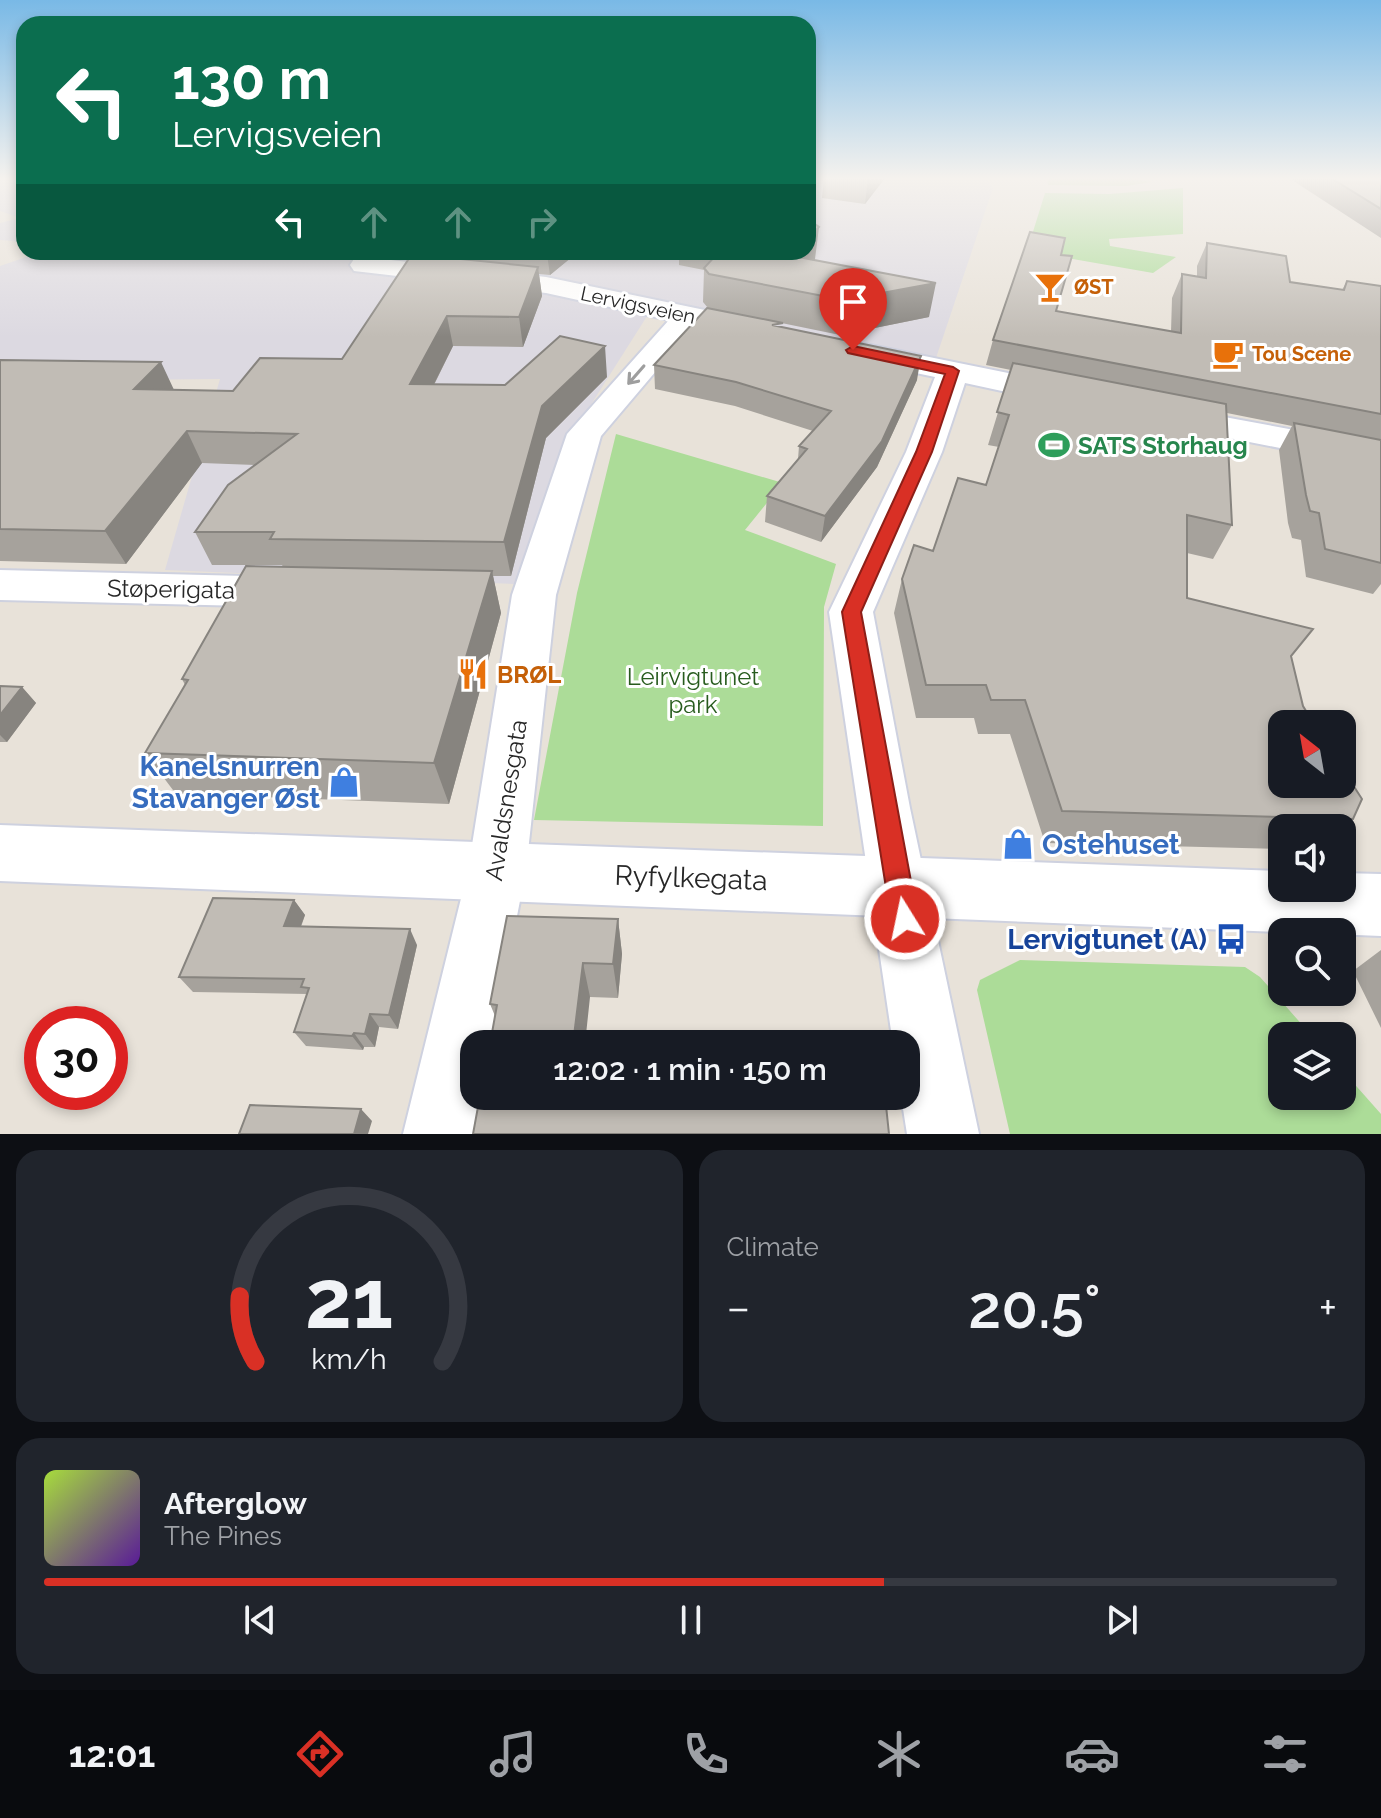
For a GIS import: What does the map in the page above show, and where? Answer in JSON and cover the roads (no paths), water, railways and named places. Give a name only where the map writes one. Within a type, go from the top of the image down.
[{"type":"street","name":"Lervigsveien","points":[[363,265],[525,281],[779,335]]},
{"type":"street","name":"Avaldsnesgata","points":[[439,1134],[497,870],[518,595],[584,434],[688,316]]},
{"type":"street","points":[[835,347],[1093,401]]},
{"type":"street","points":[[943,1134],[851,612],[938,415],[953,371]]},
{"type":"street","points":[[1137,410],[1381,457]]},
{"type":"street","name":"Støperigata","points":[[0,585],[327,592]]},
{"type":"street","name":"Ryfylkegata","points":[[0,853],[1381,905]]},
{"type":"place","name":"ØST","points":[[1050,287]]},
{"type":"place","name":"Tou Scene","points":[[1228,354]]},
{"type":"place","name":"SATS Storhaug","points":[[1054,445]]},
{"type":"place","name":"BRØL","points":[[473,674]]},
{"type":"place","name":"Kanelsnurren Stavanger Øst","points":[[344,782]]},
{"type":"place","name":"Ostehuset","points":[[1018,844]]},
{"type":"place","name":"Lervigtunet (A)","points":[[1231,939]]},
{"type":"park label","name":"Leirvigtunet park","points":[[693,690]]}]
